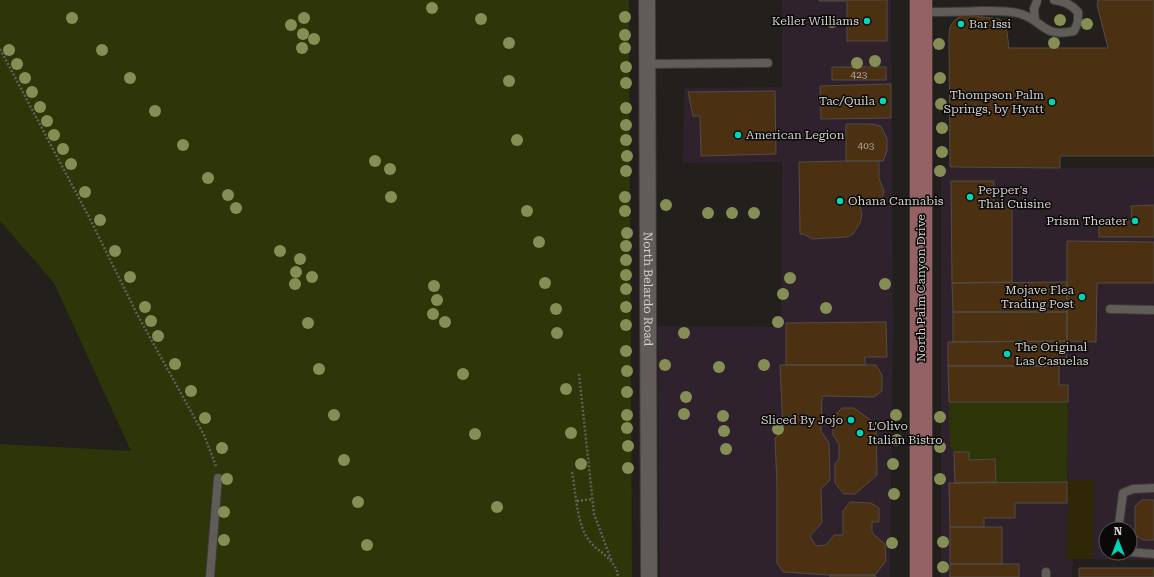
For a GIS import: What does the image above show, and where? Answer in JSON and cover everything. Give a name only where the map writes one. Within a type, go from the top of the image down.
[{"type":"main road","name":"North Palm Canyon Drive","points":[[921,6],[921,577]]},
{"type":"street","name":"North Belardo Road","points":[[647,0],[649,577]]},
{"type":"lane","points":[[1035,21],[1034,9],[1037,0]]},
{"type":"lane","points":[[921,6],[1006,11],[1021,14],[1057,34],[1074,31],[1078,22],[1078,12],[1072,5],[1054,0]]},
{"type":"lane","points":[[647,64],[768,63]]},
{"type":"lane","points":[[1110,309],[1154,310]]},
{"type":"lane","points":[[210,577],[218,478]]},
{"type":"lane","points":[[1119,521],[1123,493],[1133,489],[1154,488]]},
{"type":"lane","points":[[1138,553],[1154,554]]},
{"type":"path","points":[[0,49],[89,217],[138,314],[204,435],[214,461],[218,478]]},
{"type":"path","points":[[579,374],[594,514],[618,577]]},
{"type":"path","points":[[572,472],[580,522],[587,537],[612,562]]},
{"type":"path","points":[[577,501],[592,499]]},
{"type":"shaded area","points":[[782,0],[891,0],[893,331],[890,577],[660,577],[658,326],[781,327],[782,162],[683,163],[684,88],[782,87]]},
{"type":"shaded area","points":[[941,168],[1154,168],[1154,560],[1138,560],[1138,521],[1098,521],[1098,559],[1073,559],[1072,577],[941,577]]},
{"type":"green space","points":[[0,0],[629,0],[632,577],[0,577],[0,444],[131,451],[54,283],[0,221]]},
{"type":"green space","points":[[949,402],[1068,402],[1067,482],[996,482],[995,459],[969,460],[954,452],[950,446]]},
{"type":"sand","points":[[1068,480],[1094,480],[1093,559],[1067,560]]},
{"type":"building","name":"Keller Williams","points":[[819,0],[887,0],[887,41],[847,41],[847,1]]},
{"type":"building","name":"Thompson Palm Springs, by Hyatt","points":[[1098,0],[1154,0],[1154,156],[1060,156],[1060,168],[950,167],[949,36],[950,27],[953,22],[959,17],[967,15],[999,19],[1006,24],[1009,48],[1108,48],[1097,5]]},
{"type":"building","points":[[832,67],[886,67],[886,80],[832,80]]},
{"type":"building","points":[[891,84],[891,118],[821,119],[820,86]]},
{"type":"building","name":"American Legion","points":[[775,91],[776,154],[701,156],[700,116],[693,116],[688,92]]},
{"type":"building","points":[[846,124],[871,124],[881,126],[887,139],[887,151],[883,161],[846,161]]},
{"type":"building","name":"Ohana Cannabis","points":[[879,161],[879,178],[884,191],[882,199],[878,203],[860,205],[862,215],[860,223],[853,234],[847,237],[812,239],[804,234],[800,234],[799,162]]},
{"type":"building","points":[[951,181],[994,181],[994,207],[1012,206],[1012,282],[952,283]]},
{"type":"building","name":"Prism Theater","points":[[1154,205],[1154,237],[1099,237],[1099,222],[1132,221],[1131,206]]},
{"type":"building","name":"Mojave Flea Trading Post","points":[[1067,241],[1154,242],[1154,283],[1097,283],[1096,342],[1067,341]]},
{"type":"building","points":[[1067,282],[1067,312],[953,312],[952,283]]},
{"type":"building","points":[[953,312],[1067,312],[1067,341],[953,342]]},
{"type":"building","points":[[886,322],[887,357],[865,357],[865,365],[786,365],[786,323]]},
{"type":"building","name":"The Original Las Casuelas","points":[[1067,341],[1066,366],[948,366],[948,342]]},
{"type":"building","points":[[780,365],[876,365],[882,375],[882,391],[874,397],[822,396],[821,431],[829,443],[830,480],[821,489],[822,523],[810,536],[816,546],[826,545],[834,535],[843,535],[843,511],[850,502],[871,503],[879,508],[879,522],[872,522],[872,533],[885,544],[886,561],[875,575],[830,575],[783,572],[777,563],[777,485],[775,438],[783,430]]},
{"type":"building","points":[[948,366],[1059,366],[1059,385],[1068,385],[1068,402],[949,402]]},
{"type":"building","points":[[842,408],[854,408],[876,424],[877,475],[855,494],[844,494],[835,483],[835,464],[839,459],[839,444],[833,435],[833,417]]},
{"type":"building","points":[[954,452],[969,452],[969,460],[995,459],[996,482],[955,483]]},
{"type":"building","points":[[1067,482],[1067,503],[1015,503],[1015,518],[984,518],[984,527],[950,527],[949,483]]},
{"type":"building","points":[[1142,500],[1154,500],[1154,540],[1143,540],[1138,537],[1138,521],[1135,521],[1135,506]]},
{"type":"building","points":[[950,527],[1002,527],[1002,564],[950,564]]},
{"type":"building","points":[[950,564],[1019,564],[1019,577],[950,577]]},
{"type":"building","points":[[1079,568],[1154,568],[1154,577],[1079,577]]},
{"type":"building","points":[[830,575],[875,575],[876,577],[830,577]]},
{"type":"place","name":"Keller Williams","points":[[867,21]]},
{"type":"place","name":"Bar Issi","points":[[961,24]]},
{"type":"place","name":"Tac/Quila","points":[[883,101]]},
{"type":"place","name":"Thompson Palm Springs, by Hyatt","points":[[1052,102]]},
{"type":"place","name":"American Legion","points":[[738,135]]},
{"type":"place","name":"Pepper's Thai Cuisine","points":[[970,197]]},
{"type":"place","name":"Ohana Cannabis","points":[[840,201]]},
{"type":"place","name":"Prism Theater","points":[[1135,221]]},
{"type":"place","name":"Mojave Flea Trading Post","points":[[1082,297]]},
{"type":"place","name":"The Original Las Casuelas","points":[[1007,354]]},
{"type":"place","name":"Sliced By Jojo","points":[[851,420]]},
{"type":"place","name":"L'Olivo Italian Bistro","points":[[860,433]]}]
